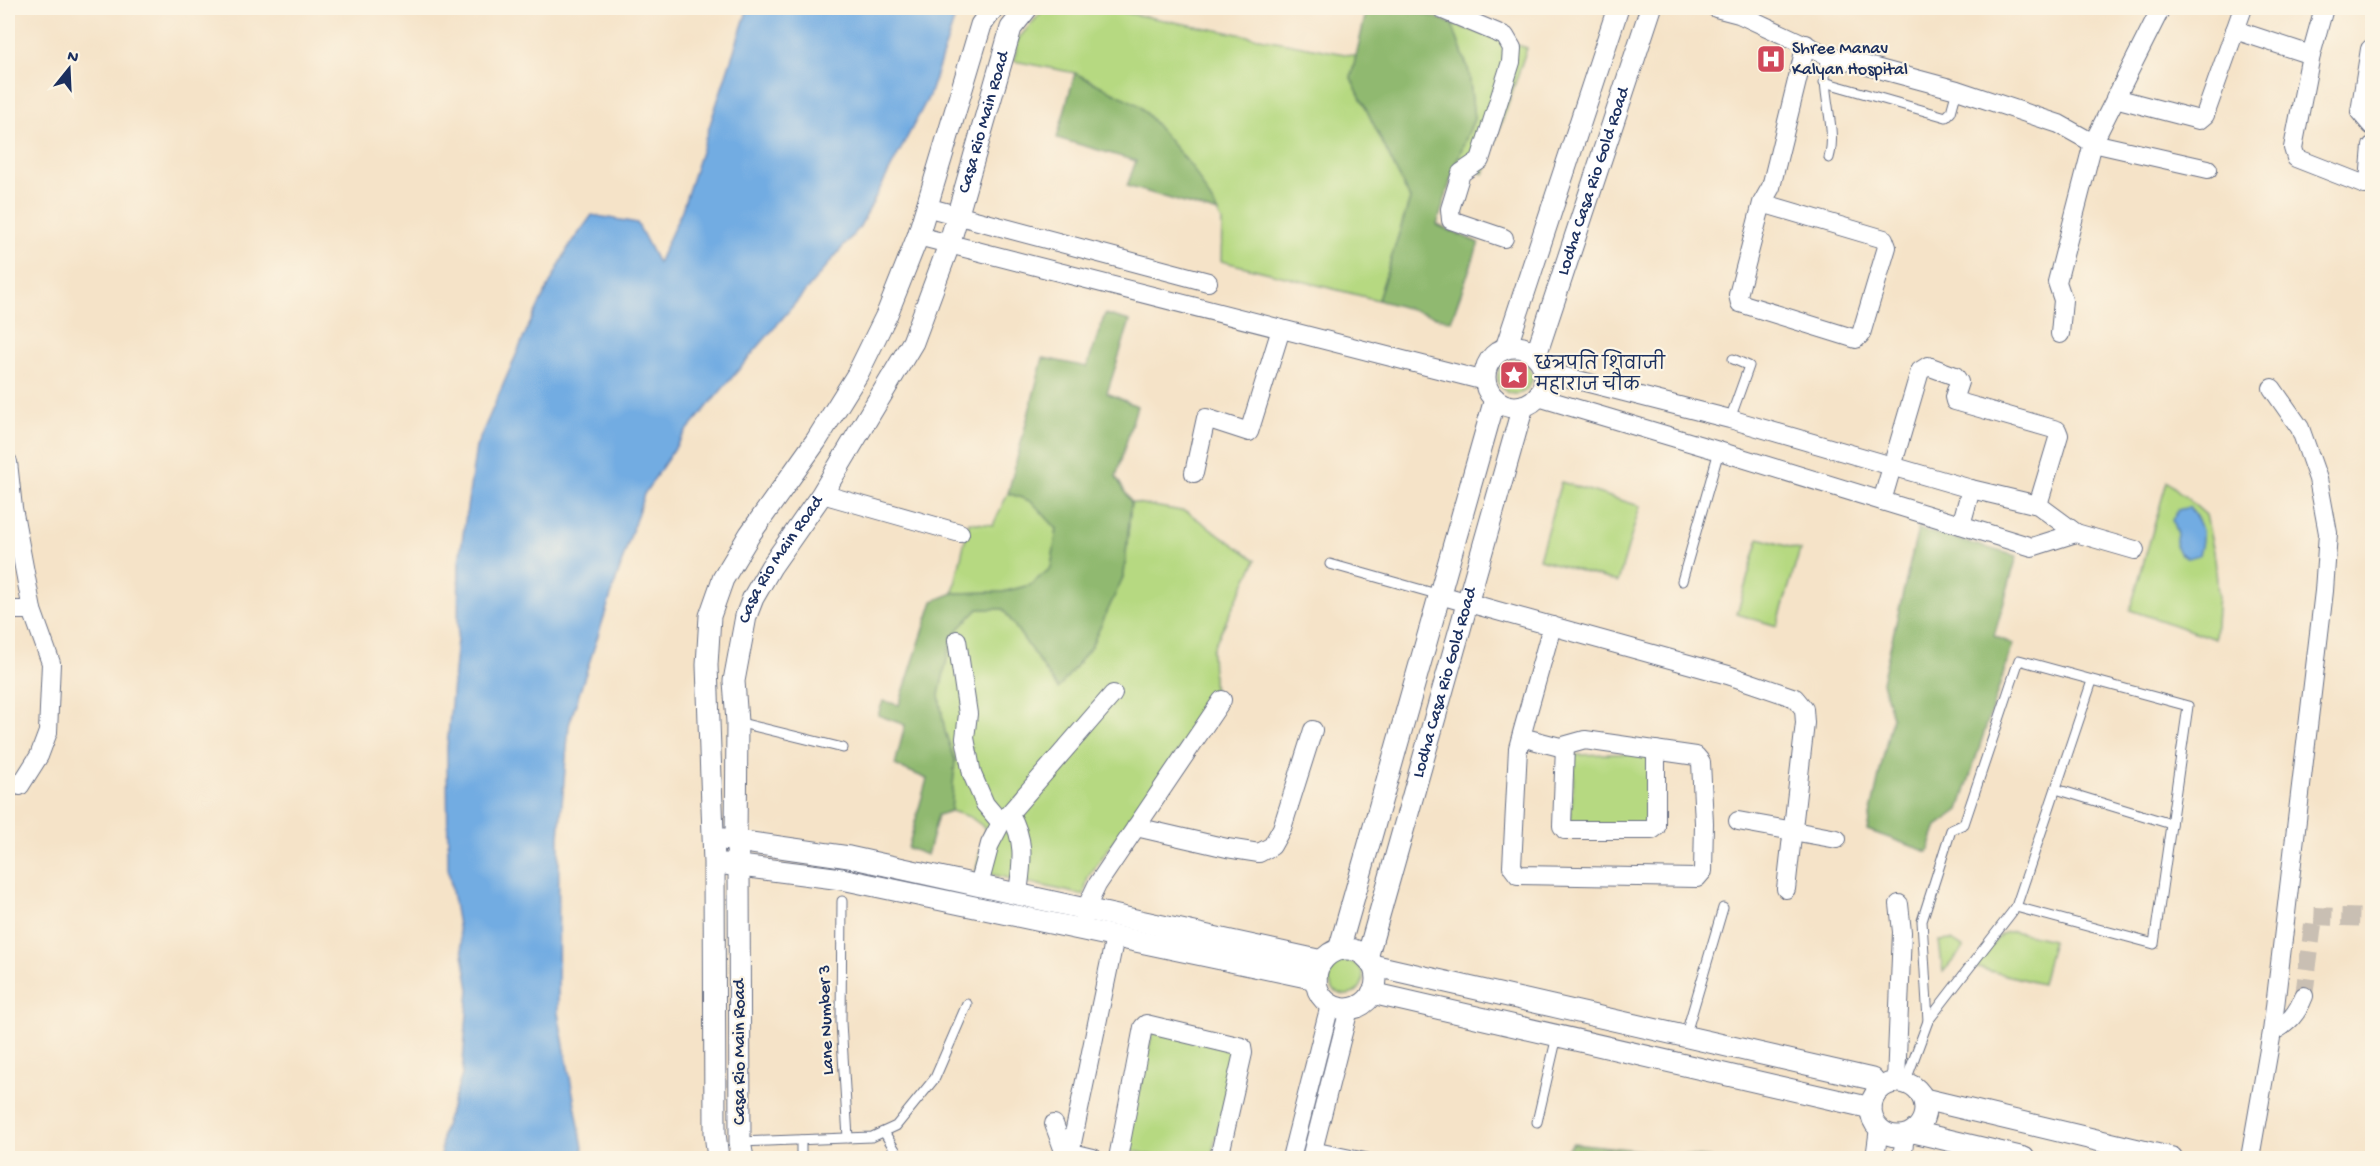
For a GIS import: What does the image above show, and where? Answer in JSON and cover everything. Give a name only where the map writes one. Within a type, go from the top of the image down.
[{"type":"street","name":"Casa Rio Main Road","points":[[718,1158],[715,1122],[714,863],[711,837],[707,666],[710,616],[723,579],[750,534],[816,441],[857,375],[887,314],[918,236],[981,25],[993,8]]},
{"type":"street","name":"Casa Rio Main Road","points":[[742,1150],[739,866],[736,841],[737,722],[734,681],[746,616],[753,598],[771,567],[822,494],[913,342],[949,244],[1011,28],[1027,8]]},
{"type":"street","points":[[1442,8],[1504,36],[1512,48],[1511,62],[1480,160],[1461,173],[1450,209],[1451,220],[1504,238]]},
{"type":"street","name":"Lodha Casa Rio Gold Road","points":[[1326,963],[1440,595],[1490,390],[1486,366],[1492,357],[1506,348],[1618,8]]},
{"type":"street","name":"Lodha Casa Rio Gold Road","points":[[1372,993],[1376,975],[1370,962],[1467,602],[1530,402],[1546,383],[1541,364],[1651,8]]},
{"type":"street","points":[[1716,8],[1740,11],[1827,55],[1957,90],[2059,124],[2093,143],[2208,169]]},
{"type":"street","points":[[2060,333],[2063,300],[2057,282],[2093,143],[2161,8]]},
{"type":"street","points":[[2115,98],[2199,120],[2205,115],[2243,8]]},
{"type":"street","points":[[2324,8],[2311,55],[2293,148],[2296,158],[2365,185],[2369,182],[2373,146]]},
{"type":"street","points":[[2235,30],[2311,55]]},
{"type":"street","points":[[1762,203],[1884,239],[1887,247],[1861,334],[1856,339],[1740,303],[1738,296],[1762,203],[1771,187],[1806,44]]},
{"type":"street","points":[[2370,49],[2360,112],[2373,126]]},
{"type":"street","points":[[926,207],[1208,282]]},
{"type":"street","points":[[918,236],[1281,328],[1490,390],[1509,407],[1530,402],[1719,451],[2032,548],[2076,533]]},
{"type":"street","points":[[1194,474],[1206,418],[1249,432],[1281,328]]},
{"type":"street","points":[[1506,348],[1520,347],[1541,364],[1971,489],[2038,505],[2076,533],[2135,550]]},
{"type":"street","points":[[1882,501],[1920,371],[1928,366],[1955,376],[1959,382],[1954,397],[1955,401],[2057,430],[2059,435],[2038,505]]},
{"type":"street","points":[[2250,1158],[2272,1032],[2324,591],[2328,533],[2318,479],[2300,428],[2272,388]]},
{"type":"street","points":[[1719,451],[1730,419]]},
{"type":"street","points":[[8,462],[13,508],[32,610],[51,663],[48,732],[39,756],[20,786]]},
{"type":"street","points":[[1961,525],[1971,489]]},
{"type":"street","points":[[822,494],[960,533]]},
{"type":"street","points":[[1440,595],[1728,675],[1795,698],[1804,709],[1805,723],[1786,889]]},
{"type":"street","points":[[8,610],[32,610]]},
{"type":"street","points":[[1521,737],[1560,747],[1585,740],[1696,756],[1701,762],[1704,823],[1703,871],[1696,878],[1518,875],[1512,867],[1518,747],[1552,626]]},
{"type":"street","points":[[957,639],[968,714],[965,738],[972,774],[985,804],[1018,829],[1022,844],[1018,893]]},
{"type":"street","points":[[979,885],[990,844],[1005,819],[1113,694]]},
{"type":"street","points":[[1081,930],[1086,908],[1097,885],[1222,700]]},
{"type":"street","points":[[1136,828],[1259,853],[1272,846],[1282,828],[1313,730]]},
{"type":"street","points":[[1565,746],[1562,826],[1565,830],[1652,830],[1656,827],[1656,750]]},
{"type":"street","points":[[1738,821],[1837,839]]},
{"type":"street","points":[[711,837],[874,862],[1326,963]]},
{"type":"street","points":[[869,885],[874,862]]},
{"type":"street","points":[[714,863],[869,885],[1115,937],[1326,963],[1348,949],[1370,962],[1685,1037],[1893,1084],[1913,1086],[1924,1099],[2172,1158]]},
{"type":"street","points":[[1052,924],[1057,902]]},
{"type":"street","points":[[1893,1084],[1902,932],[1899,904]]},
{"type":"street","points":[[1070,1153],[1115,937]]},
{"type":"street","points":[[1326,963],[1322,998],[1339,1007],[1366,1001],[1372,993],[1871,1108]]},
{"type":"street","points":[[2272,1032],[2287,1024],[2298,1011],[2304,996]]},
{"type":"street","points":[[1313,1153],[1339,1007]]},
{"type":"street","points":[[1290,1158],[1339,1007]]},
{"type":"street","points":[[1118,1158],[1143,1027],[1146,1024],[1242,1047],[1243,1053],[1219,1158]]},
{"type":"street","points":[[1893,1084],[1874,1096],[1871,1108],[1874,1121],[1887,1134],[1909,1134],[2024,1158]]},
{"type":"street","points":[[1902,1158],[1909,1134],[1924,1117],[1924,1099]]},
{"type":"street","points":[[1054,1124],[1064,1151],[1093,1158]]},
{"type":"street","points":[[1875,1158],[1879,1128]]},
{"type":"lane","points":[[1827,55],[1824,82],[1833,144],[1829,158]]},
{"type":"lane","points":[[1824,82],[1946,117],[1951,112],[1957,90]]},
{"type":"lane","points":[[1730,419],[1749,366],[1733,359]]},
{"type":"lane","points":[[1682,581],[1719,451]]},
{"type":"lane","points":[[1330,564],[1440,595]]},
{"type":"lane","points":[[1928,1021],[1922,921],[1951,830],[1964,824],[2019,660],[2188,706],[2154,944],[2016,908]]},
{"type":"lane","points":[[1893,1084],[1928,1021],[2016,908],[2092,681]]},
{"type":"lane","points":[[737,722],[843,748]]},
{"type":"lane","points":[[2055,789],[2171,824]]},
{"type":"lane","name":"Lane Number 3","points":[[842,901],[841,1022],[848,1138]]},
{"type":"lane","points":[[1685,1037],[1723,908]]},
{"type":"lane","points":[[742,1150],[801,1140],[872,1137],[896,1126],[935,1078],[967,1004]]},
{"type":"lane","points":[[1537,1122],[1557,1036]]},
{"type":"lane","points":[[884,1132],[900,1158]]},
{"type":"lane","points":[[801,1140],[801,1158]]},
{"type":"lane","points":[[1313,1153],[1367,1158]]},
{"type":"green space","points":[[1045,8],[1100,8],[1356,56],[1351,78],[1410,199],[1378,300],[1221,261],[1222,221],[1192,167],[1075,73],[1014,61],[1018,39]]},
{"type":"green space","points":[[1367,8],[1411,11],[1452,24],[1469,72],[1474,119],[1456,163],[1437,225],[1479,243],[1451,321],[1378,300],[1410,199],[1351,78]]},
{"type":"green space","points":[[1452,24],[1527,48],[1484,174],[1456,163],[1474,119],[1469,72]]},
{"type":"green space","points":[[1075,73],[1139,105],[1192,167],[1218,213],[1127,186],[1136,161],[1057,138]]},
{"type":"green space","points":[[1105,314],[1130,321],[1107,393],[1137,406],[1116,477],[1131,502],[1124,575],[1091,647],[1058,689],[1003,609],[978,609],[952,636],[939,695],[945,732],[955,760],[951,811],[938,815],[927,855],[908,848],[927,779],[895,765],[905,725],[878,715],[883,701],[899,705],[933,601],[953,593],[1003,592],[1030,585],[1051,568],[1057,529],[1032,502],[1008,493],[1043,358],[1087,367]]},
{"type":"green space","points":[[1515,360],[1527,365],[1532,377],[1527,389],[1515,394],[1503,389],[1498,377],[1503,365]]},
{"type":"green space","points":[[2167,481],[2206,515],[2215,556],[2218,595],[2215,639],[2130,610]]},
{"type":"green space","points":[[1561,482],[1640,506],[1618,582],[1539,559]]},
{"type":"green space","points":[[1008,493],[1032,501],[1057,529],[1051,568],[1030,585],[1003,592],[953,593],[969,522],[993,525]]},
{"type":"green space","points":[[1131,502],[1187,512],[1256,560],[1212,650],[1214,701],[1088,877],[1084,895],[976,871],[985,828],[970,817],[951,811],[955,760],[945,732],[939,695],[952,636],[978,609],[1003,609],[1058,688],[1124,575]]},
{"type":"green space","points":[[1918,529],[2017,556],[1994,636],[2013,644],[1959,810],[1937,826],[1928,852],[1867,830],[1892,717],[1882,682]]},
{"type":"green space","points":[[1759,538],[1800,550],[1777,626],[1737,614]]},
{"type":"green space","points":[[1650,753],[1652,826],[1570,826],[1575,755]]},
{"type":"green space","points":[[2013,931],[2053,940],[2042,984],[1974,967],[2001,934]]},
{"type":"green space","points":[[1952,940],[1964,948],[1943,972],[1939,941]]},
{"type":"green space","points":[[1346,961],[1358,966],[1363,978],[1358,990],[1346,995],[1334,990],[1329,978],[1334,966]]},
{"type":"green space","points":[[1154,1026],[1238,1046],[1211,1158],[1162,1158],[1125,1149]]},
{"type":"green space","points":[[1573,1143],[1709,1158],[1558,1158]]},
{"type":"water","points":[[748,8],[958,8],[929,96],[859,228],[685,433],[644,494],[569,725],[559,837],[558,1013],[585,1158],[441,1158],[442,1135],[462,1075],[469,989],[448,868],[447,747],[458,629],[459,562],[476,447],[530,323],[568,248],[592,215],[637,223],[658,263],[682,210]]},
{"type":"water","points":[[2189,507],[2200,524],[2202,541],[2199,555],[2188,558],[2179,553],[2175,545],[2177,534],[2172,520],[2178,510]]},
{"type":"tunnel","points":[[2304,996],[2314,916],[2372,918]]},
{"type":"place","name":"Shree Manav Kalyan Hospital","points":[[1771,59]]},
{"type":"place","name":"छत्रपति शिवाजी महाराज चौक","points":[[1514,375]]}]
